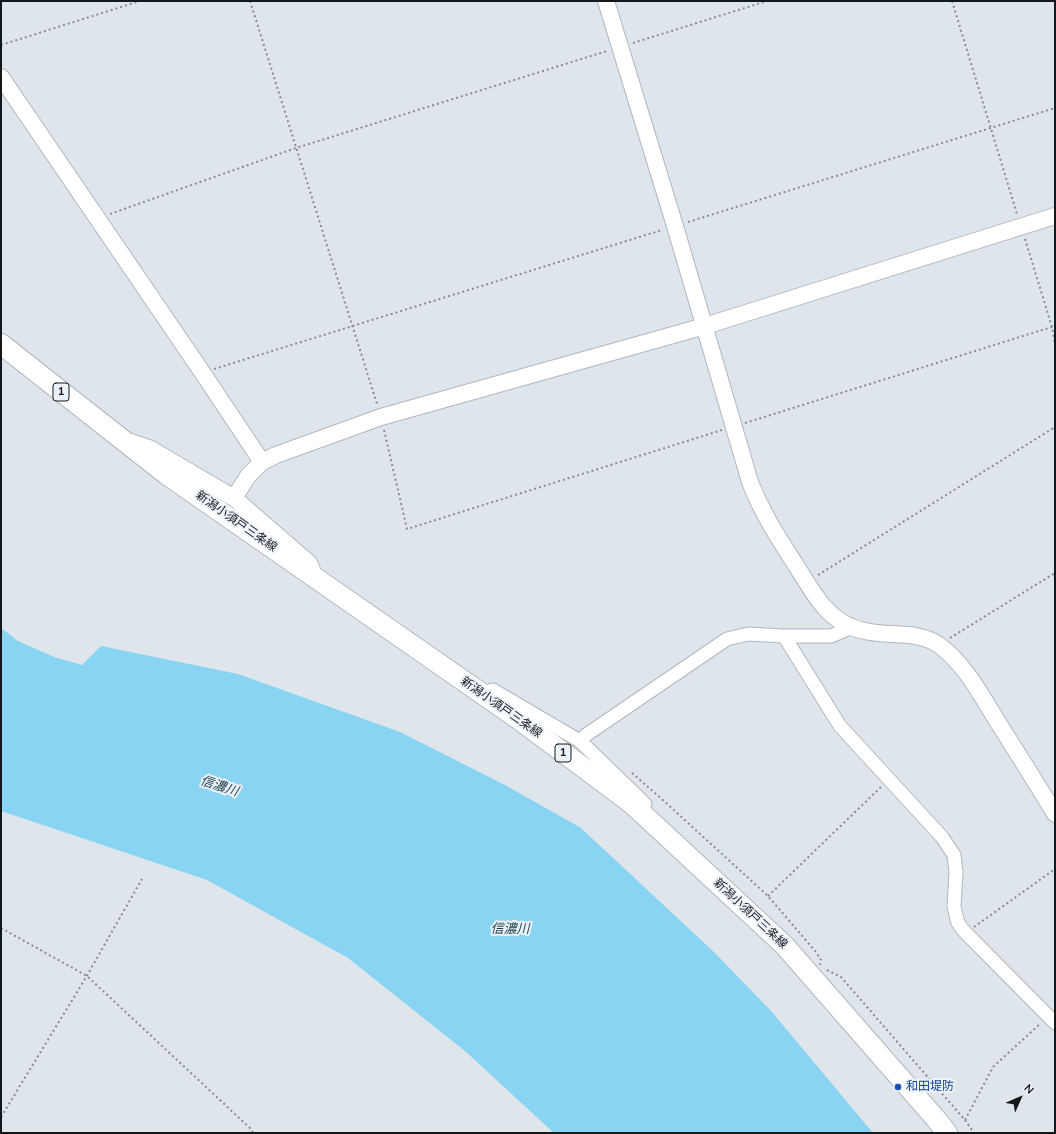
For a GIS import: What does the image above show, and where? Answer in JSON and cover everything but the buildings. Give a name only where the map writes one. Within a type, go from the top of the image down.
[{"type":"main road","name":"新潟小須戸三条線","points":[[1,344],[166,474],[480,693],[631,802],[784,945],[947,1133]]},
{"type":"street","points":[[606,1],[676,226],[750,482],[758,503],[769,524],[823,606],[836,618],[852,627],[865,631],[916,636],[928,640],[938,645],[962,668],[1055,814]]},
{"type":"street","points":[[1,77],[262,462]]},
{"type":"street","points":[[234,498],[248,476],[262,462],[276,455],[381,416],[704,326],[1055,216]]},
{"type":"street","points":[[121,439],[149,448],[234,498],[309,563],[315,577]]},
{"type":"street","points":[[580,741],[586,735],[727,639],[748,634],[831,636],[852,627]]},
{"type":"street","points":[[784,636],[840,726],[890,778],[942,837],[954,855],[956,872],[954,907],[958,923],[966,933],[1052,1019]]},
{"type":"street","points":[[480,693],[493,690],[580,741],[659,817],[663,832]]},
{"type":"path","points":[[1,45],[140,1]]},
{"type":"path","points":[[250,1],[381,416],[407,529],[1054,327]]},
{"type":"path","points":[[97,219],[296,148],[767,1]]},
{"type":"path","points":[[952,1],[1021,226],[1054,327],[1055,344]]},
{"type":"path","points":[[202,372],[1055,108]]},
{"type":"path","points":[[806,582],[1055,427]]},
{"type":"path","points":[[938,645],[1055,573]]},
{"type":"path","points":[[628,770],[768,896],[816,952],[821,960],[819,966],[841,977],[965,1120],[974,1133]]},
{"type":"path","points":[[768,896],[890,778]]},
{"type":"path","points":[[966,933],[1055,870]]},
{"type":"path","points":[[1,1117],[87,976],[142,879]]},
{"type":"path","points":[[1,928],[87,976],[251,1129],[253,1133]]},
{"type":"path","points":[[965,1120],[993,1067],[1052,1019]]},
{"type":"water","name":"信濃川","points":[[1,628],[18,641],[54,657],[82,665],[101,646],[238,674],[400,732],[505,785],[581,828],[715,953],[772,1012],[873,1133],[554,1133],[465,1051],[348,958],[207,880],[1,811]]},
{"type":"place","name":"和田堤防","points":[[898,1087]]}]
